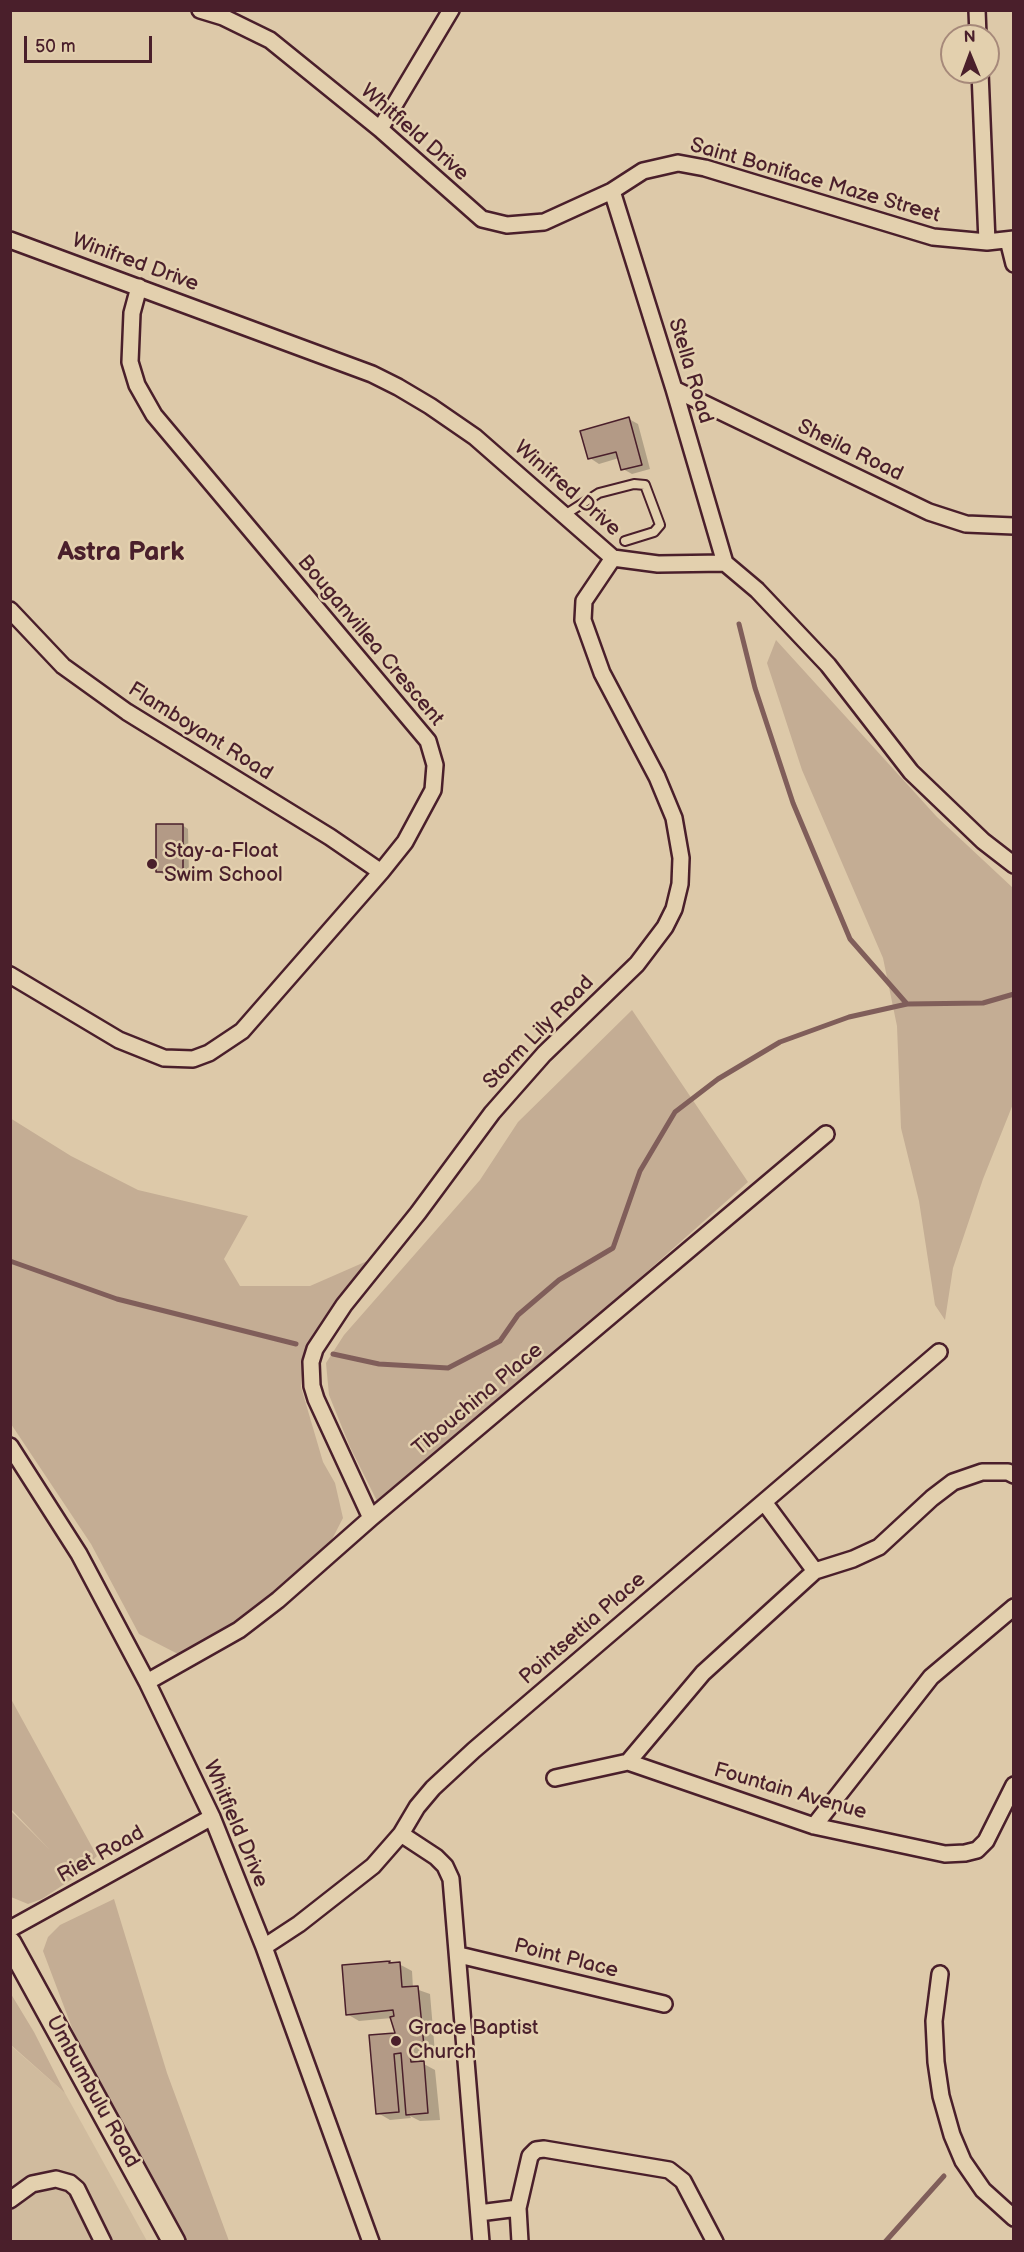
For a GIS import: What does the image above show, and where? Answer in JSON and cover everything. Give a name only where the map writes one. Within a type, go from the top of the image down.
[{"type":"main road","name":"Umbumbulu Road","points":[[10,1943],[174,2241]]},
{"type":"street","name":"Whitfield Drive","points":[[200,10],[223,17],[270,40],[380,129],[482,219],[507,225],[544,222],[612,191]]},
{"type":"street","points":[[380,129],[451,10]]},
{"type":"street","points":[[980,84],[987,242]]},
{"type":"street","name":"Saint Boniface Maze Street","points":[[612,191],[643,171],[678,163],[705,168],[933,237],[987,242],[1011,240]]},
{"type":"street","name":"Stella Road","points":[[612,191],[725,563]]},
{"type":"street","name":"Winifred Drive","points":[[10,240],[372,374],[398,387],[475,437],[566,514],[613,558],[649,563],[725,563]]},
{"type":"street","points":[[1011,240],[1014,264]]},
{"type":"street","name":"Bouganvillea Crescent","points":[[10,975],[119,1040],[164,1058],[193,1059],[224,1045],[242,1031],[405,842],[434,790],[435,765],[428,741],[154,415],[137,384],[130,362],[132,313],[139,287]]},
{"type":"street","name":"Sheila Road","points":[[674,389],[929,512],[966,524],[1014,526]]},
{"type":"street","name":"Storm Lily Road","points":[[370,1518],[316,1399],[312,1386],[311,1362],[315,1349],[344,1305],[418,1213],[492,1113],[544,1054],[637,964],[665,927],[674,909],[680,884],[681,858],[674,818],[657,777],[602,673],[583,620],[584,601],[613,558]]},
{"type":"street","points":[[725,563],[757,590],[828,665],[910,772],[983,841],[1014,865]]},
{"type":"street","name":"Flamboyant Road","points":[[10,610],[63,666],[127,712],[330,837],[381,872]]},
{"type":"street","name":"Tibouchina Place","points":[[147,1682],[240,1630],[278,1600],[370,1518],[826,1134]]},
{"type":"street","name":"Pointsettia Place","points":[[264,1947],[342,1892],[373,1866],[401,1834],[417,1807],[449,1773],[939,1352]]},
{"type":"street","name":"Whitfield Drive","points":[[10,1446],[80,1554],[147,1682],[212,1817],[264,1947],[371,2241]]},
{"type":"street","points":[[555,1778],[628,1762],[703,1673],[815,1571],[853,1559],[879,1546],[953,1482],[982,1472],[1008,1472],[1014,1475]]},
{"type":"street","points":[[764,1502],[815,1571]]},
{"type":"street","points":[[814,1826],[931,1677],[1014,1607]]},
{"type":"street","name":"Fountain Avenue","points":[[628,1762],[814,1826],[945,1854],[977,1850],[986,1841],[1014,1785]]},
{"type":"street","name":"Riet Road","points":[[10,1929],[212,1817]]},
{"type":"street","points":[[401,1834],[436,1857],[445,1866],[451,1879],[481,2241]]},
{"type":"street","name":"Point Place","points":[[459,1955],[664,2004]]},
{"type":"street","points":[[940,1974],[934,2021],[936,2062],[941,2096],[949,2126],[963,2161],[983,2190],[1014,2218]]},
{"type":"street","points":[[520,2241],[518,2208],[530,2156],[538,2149],[661,2167],[676,2174],[683,2181],[715,2241]]},
{"type":"street","points":[[10,2200],[32,2184],[47,2179],[65,2180],[77,2189],[103,2241]]},
{"type":"street","points":[[479,2213],[518,2208]]},
{"type":"lane","points":[[566,514],[599,493],[634,484],[645,484],[660,525],[654,532],[625,542]]},
{"type":"shaded area","points":[[776,640],[937,817],[1013,888],[1013,1104],[983,1179],[953,1268],[945,1320],[935,1305],[919,1201],[901,1128],[897,1026],[883,958],[802,770],[767,663]]},
{"type":"shaded area","points":[[632,1010],[748,1182],[597,1316],[377,1501],[350,1447],[329,1395],[326,1363],[344,1335],[480,1180],[518,1122]]},
{"type":"shaded area","points":[[10,1118],[71,1156],[138,1190],[248,1216],[224,1259],[240,1286],[310,1286],[374,1258],[325,1320],[303,1360],[301,1387],[323,1462],[335,1483],[343,1518],[329,1545],[272,1595],[224,1629],[178,1654],[139,1634],[91,1544],[11,1424]]},
{"type":"shaded area","points":[[11,1699],[97,1856],[75,1877],[42,1899],[28,1904],[11,1897],[11,1811],[50,1850],[11,1809]]},
{"type":"shaded area","points":[[114,1899],[167,2073],[229,2241],[183,2241],[108,2106],[80,2049],[43,1951],[48,1937],[60,1925]]},
{"type":"shaded area","points":[[11,1994],[34,2032],[65,2093],[11,2045]]},
{"type":"shaded area","points":[[10,2045],[65,2093],[147,2241],[11,2241]]},
{"type":"building","points":[[629,417],[642,465],[621,470],[616,452],[588,459],[580,431]]},
{"type":"building","name":"Stay-a-Float Swim School","points":[[156,824],[183,824],[183,872],[156,872]]},
{"type":"building","name":"Grace Baptist Church","points":[[390,1961],[389,1963],[400,1962],[402,1987],[418,1986],[424,2046],[409,2048],[411,2062],[424,2061],[428,2113],[406,2115],[401,2053],[394,2054],[399,2112],[376,2114],[369,2035],[395,2033],[390,2017],[394,2016],[393,2010],[346,2015],[342,1965]]},
{"type":"waterway","points":[[739,624],[755,688],[793,803],[850,939],[907,1004]]},
{"type":"waterway","points":[[333,1354],[379,1364],[448,1368],[500,1341],[518,1315],[559,1280],[613,1248],[640,1171],[675,1112],[718,1079],[780,1042],[849,1017],[907,1004],[983,1003],[1014,994]]},
{"type":"waterway","points":[[10,1261],[117,1299],[296,1344]]},
{"type":"waterway","points":[[885,2242],[944,2176]]},
{"type":"place","name":"Stay-a-Float Swim School","points":[[152,864]]},
{"type":"place","name":"Grace Baptist Church","points":[[396,2041]]},
{"type":"district","name":"Astra Park","points":[[121,553]]}]
